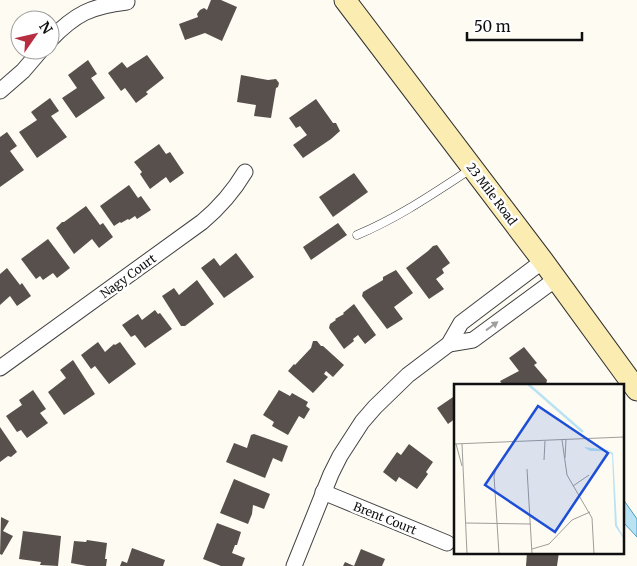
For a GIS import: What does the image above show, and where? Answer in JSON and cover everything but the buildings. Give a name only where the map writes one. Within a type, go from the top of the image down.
[{"type":"main road","name":"23 Mile Road","points":[[345,0],[543,260],[637,390]]},
{"type":"street","points":[[60,31],[78,16],[92,8],[127,2]]},
{"type":"street","points":[[0,91],[33,60]]},
{"type":"street","name":"Nagy Court","points":[[0,368],[202,222],[224,202],[235,189],[245,172]]},
{"type":"street","points":[[294,566],[323,492],[340,456],[366,417],[408,375],[449,344],[461,322],[543,260]]},
{"type":"street","points":[[449,344],[474,340],[556,279]]},
{"type":"street","name":"Brent Court","points":[[323,492],[447,542]]},
{"type":"lane","points":[[357,235],[382,225],[473,168]]},
{"type":"water","points":[[624,500],[637,519],[637,537],[624,523]]}]
